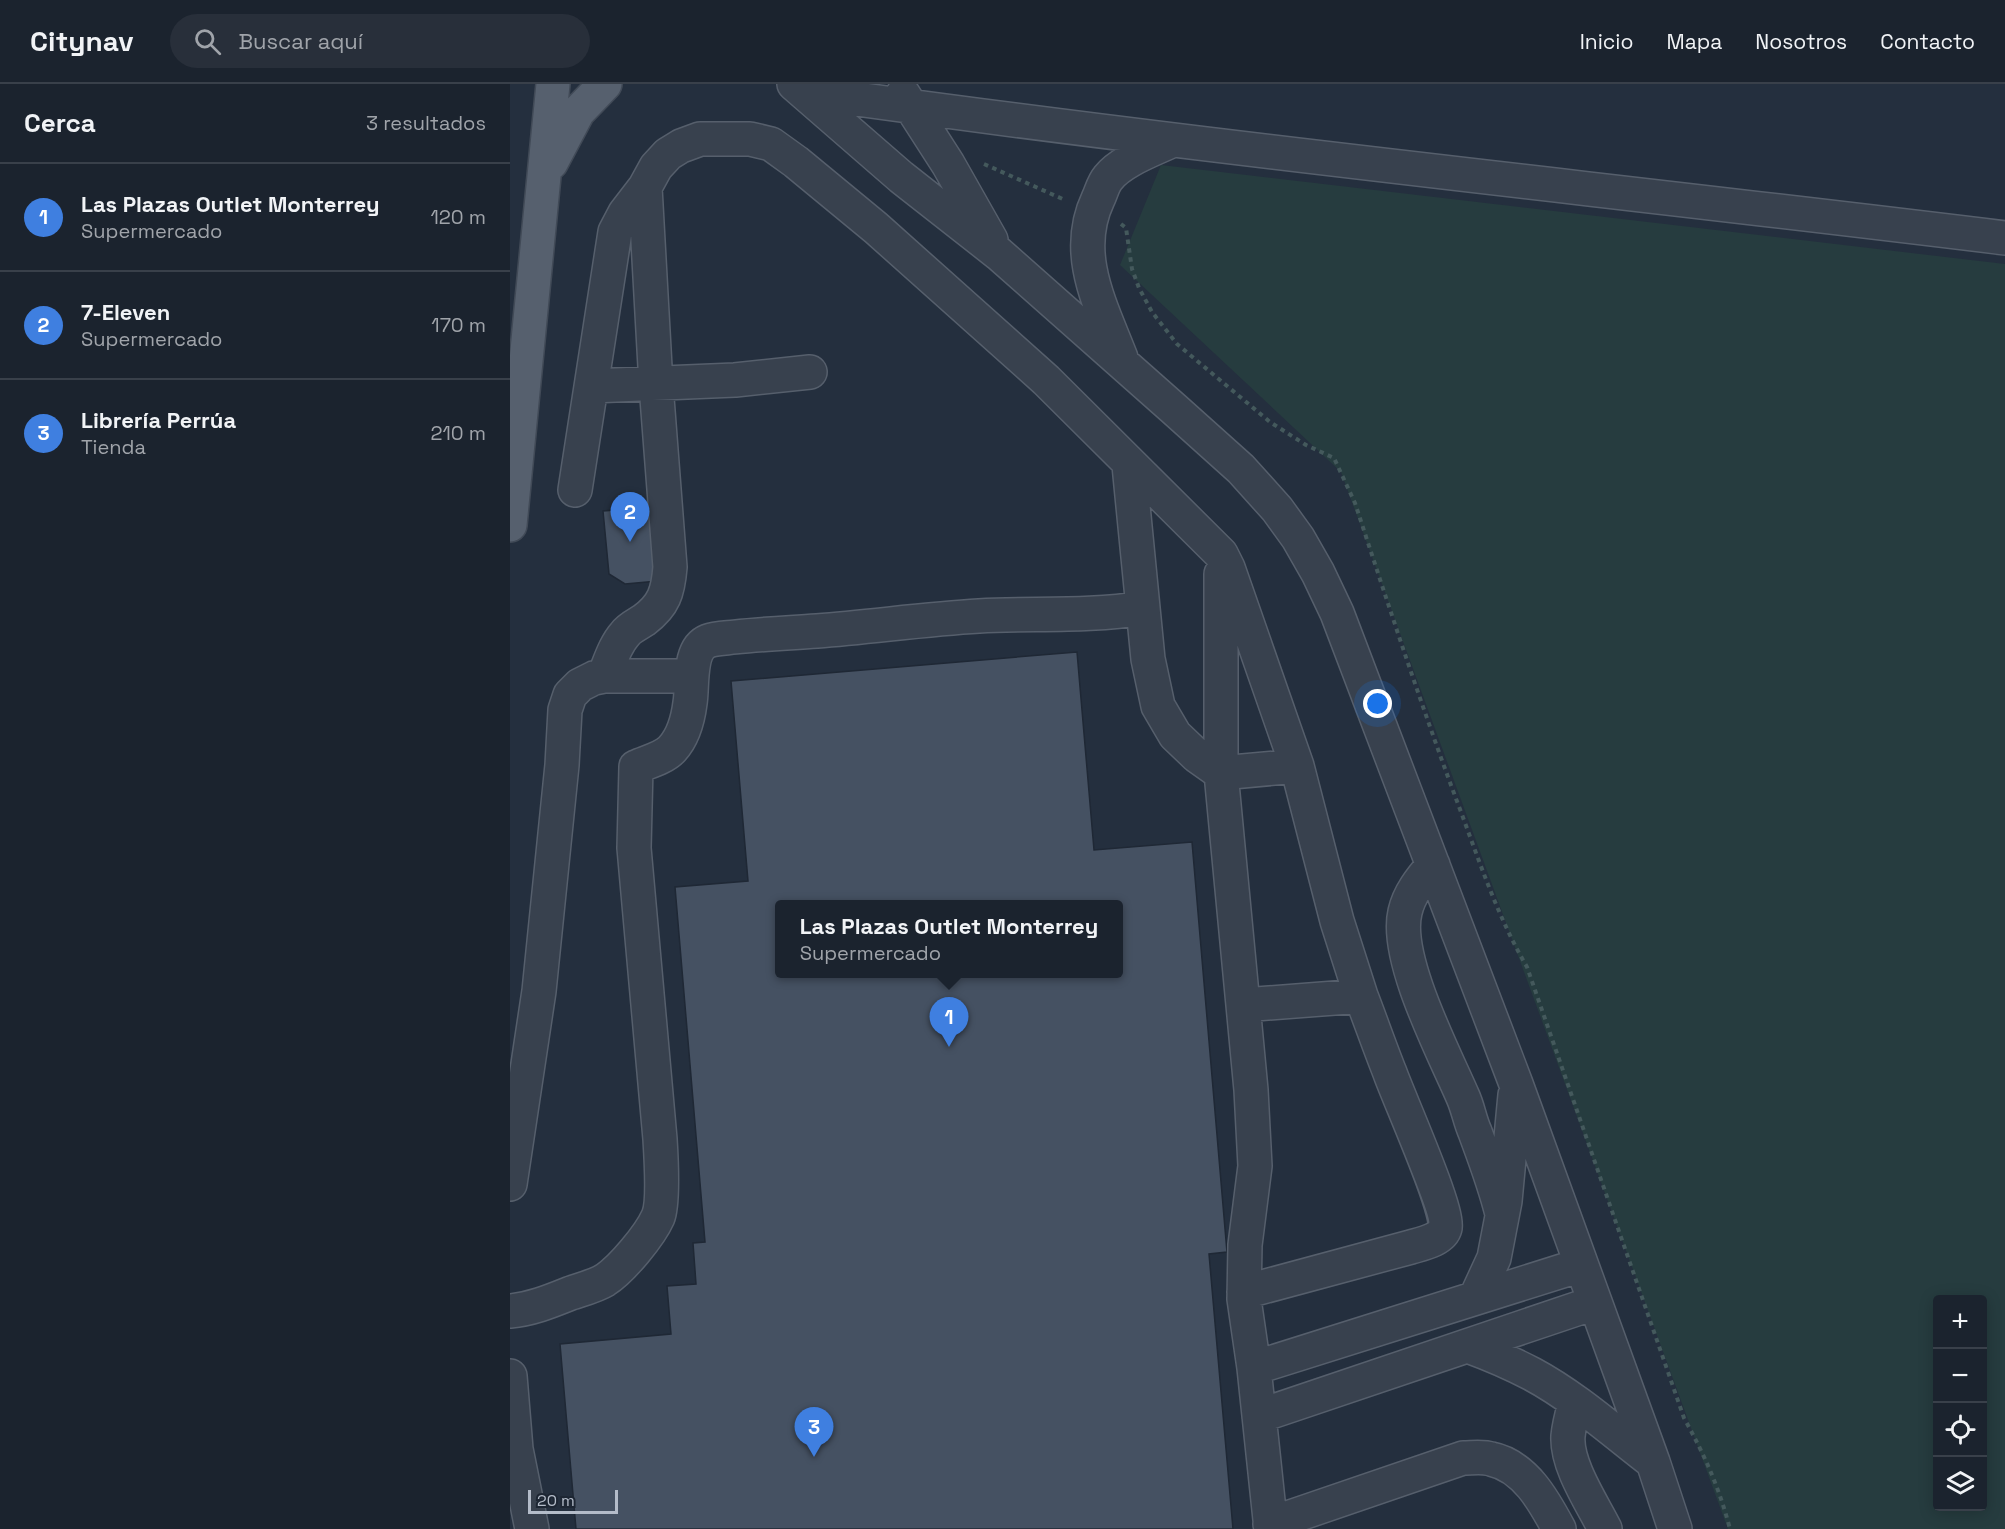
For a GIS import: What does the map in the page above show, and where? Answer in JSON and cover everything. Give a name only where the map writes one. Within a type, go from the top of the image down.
[{"type":"main road","points":[[510,525],[553,84]]},
{"type":"main road","points":[[543,178],[578,112],[604,84]]},
{"type":"street","points":[[800,88],[904,95],[1171,141],[2005,238]]},
{"type":"street","points":[[800,88],[901,177],[999,254],[1123,362],[1240,469],[1277,509],[1298,538],[1337,613],[1433,865],[1653,1462],[1675,1529]]},
{"type":"street","points":[[904,95],[948,164],[999,254]]},
{"type":"street","points":[[575,490],[615,232],[656,167],[668,154],[700,139],[750,139],[771,144],[796,162],[957,299],[1046,380],[1221,554],[1228,568],[1297,766],[1337,921],[1362,996],[1430,1175],[1444,1216],[1445,1229],[1442,1234],[1432,1240],[1411,1247],[1244,1292]]},
{"type":"street","points":[[1123,362],[1091,276],[1086,252],[1088,227],[1092,211],[1108,178],[1129,161],[1171,141]]},
{"type":"street","points":[[604,676],[625,633],[658,610],[669,579],[645,187]]},
{"type":"street","points":[[592,387],[735,381],[810,372]]},
{"type":"street","points":[[1130,465],[1142,608],[1148,659],[1158,706],[1175,735],[1197,756],[1221,773],[1297,766]]},
{"type":"street","points":[[1221,554],[1221,773],[1251,1090],[1255,1166],[1245,1245],[1244,1292],[1271,1526],[1462,1458],[1489,1458],[1506,1463],[1520,1473],[1540,1495],[1559,1529]]},
{"type":"street","points":[[510,1311],[526,1310],[553,1301],[606,1279],[625,1262],[659,1216],[662,1164],[634,848],[636,767],[670,751],[679,741],[686,724],[697,652],[702,645],[710,640],[978,616],[1120,612],[1142,608]]},
{"type":"street","points":[[510,1184],[542,970],[562,765],[565,710],[570,695],[580,685],[604,676],[692,676]]},
{"type":"street","points":[[1433,865],[1420,880],[1404,913],[1406,947],[1426,1011],[1488,1165],[1502,1214]]},
{"type":"street","points":[[1243,1005],[1362,996]]},
{"type":"street","points":[[1476,1297],[1494,1258],[1502,1214],[1515,1084]]},
{"type":"street","points":[[1254,1368],[1581,1265]]},
{"type":"street","points":[[1259,1416],[1594,1303]]},
{"type":"street","points":[[1433,1312],[1456,1350],[1502,1359],[1534,1375],[1653,1462]]},
{"type":"street","points":[[510,1376],[516,1449],[532,1529]]},
{"type":"street","points":[[1575,1403],[1568,1438],[1569,1454],[1605,1529]]},
{"type":"street","points":[[510,1484],[516,1449]]},
{"type":"green space","points":[[1161,165],[2005,264],[2005,1529],[1728,1529],[1341,472],[1120,265]]},
{"type":"building","points":[[651,507],[658,581],[625,584],[609,574],[603,511]]},
{"type":"building","points":[[1077,652],[1094,850],[1192,842],[1227,1252],[1209,1254],[1233,1529],[576,1529],[560,1344],[671,1334],[667,1286],[696,1284],[693,1243],[705,1242],[675,887],[748,881],[731,681]]},
{"type":"place","name":"7-Eleven","points":[[630,542]]},
{"type":"place","name":"Las Plazas Outlet Monterrey","points":[[949,1047]]},
{"type":"place","name":"Librería Perrúa","points":[[814,1457]]}]
